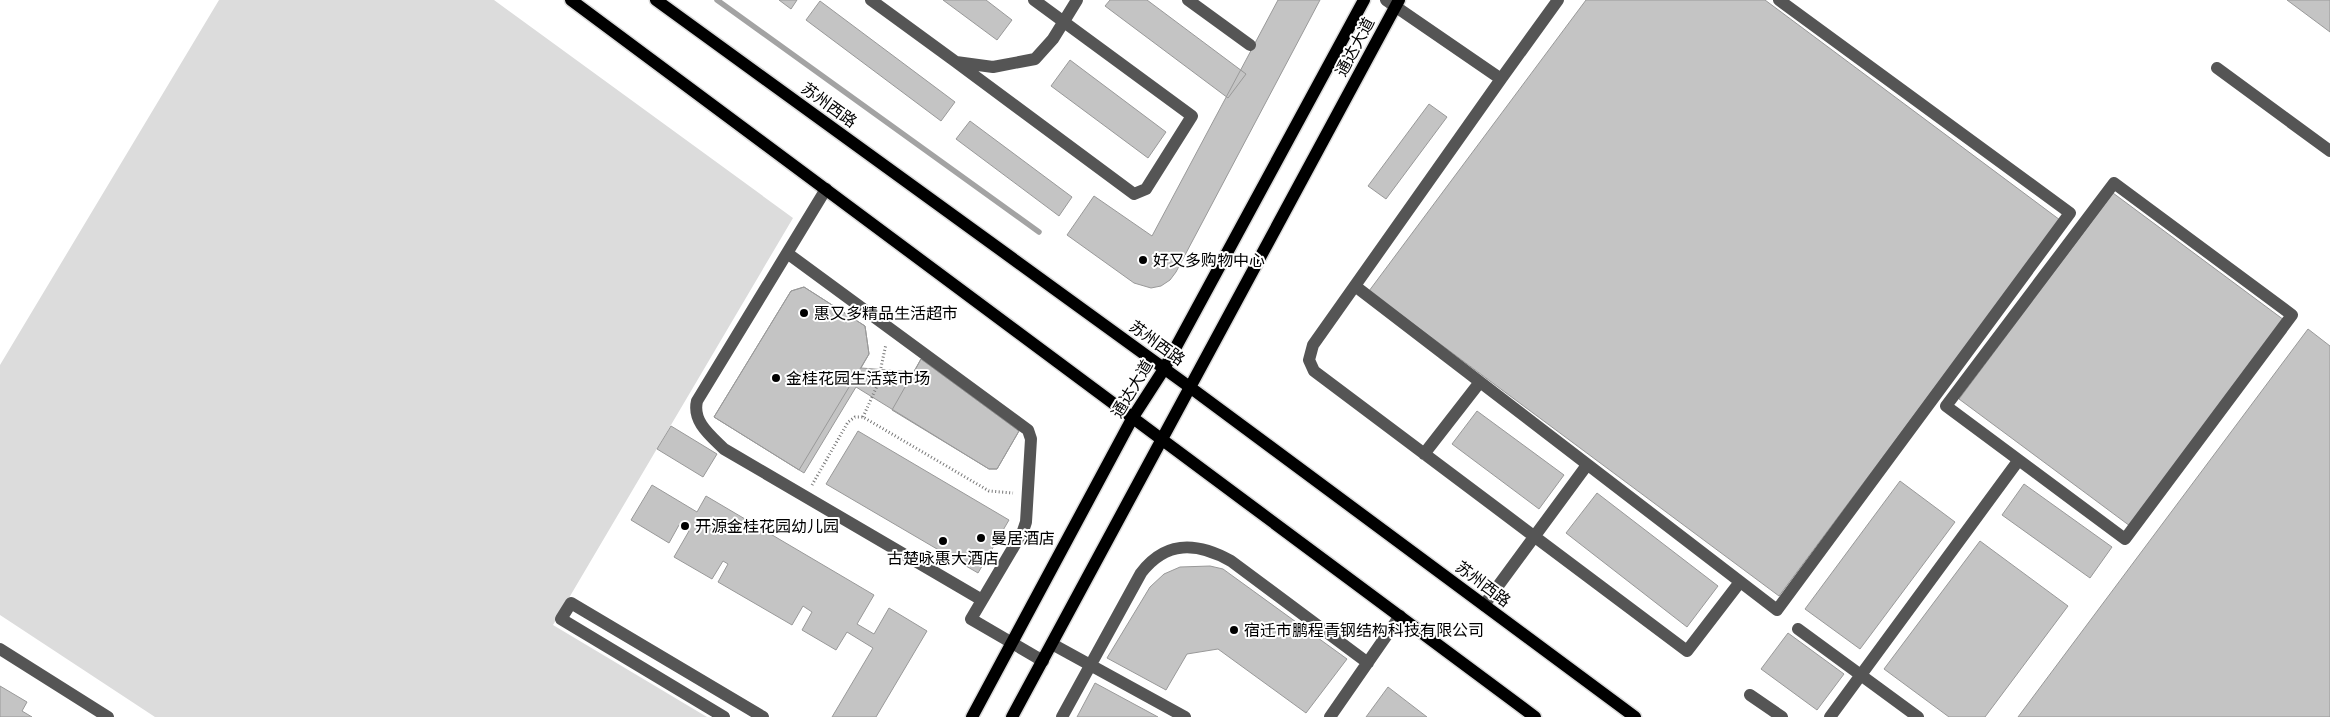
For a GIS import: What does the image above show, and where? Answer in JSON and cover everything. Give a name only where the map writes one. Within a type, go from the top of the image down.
[{"type":"main road","points":[[571,0],[1535,717]]},
{"type":"main road","name":"苏州西路","points":[[656,0],[1164,368],[1635,717]]},
{"type":"main road","name":"通达大道","points":[[972,717],[1133,417],[1164,368],[1364,0]]},
{"type":"main road","name":"通达大道","points":[[1012,717],[1191,388],[1393,2]]},
{"type":"street","points":[[871,0],[1134,194],[1146,188],[1192,116],[1034,0]]},
{"type":"street","points":[[956,62],[993,67],[1035,59],[1053,39],[1077,0]]},
{"type":"street","points":[[1188,0],[1250,45]]},
{"type":"street","points":[[1558,0],[1313,345],[1309,360],[1314,371],[1687,651],[1740,582]]},
{"type":"street","points":[[1355,286],[1778,610],[2070,213],[1779,0]]},
{"type":"street","points":[[1393,2],[1501,79]]},
{"type":"street","points":[[2217,68],[2330,151]]},
{"type":"street","points":[[2114,184],[2292,315],[2125,539],[2018,461],[1946,406],[2114,184]]},
{"type":"street","points":[[826,189],[697,401],[695,408],[704,429],[724,448],[982,600]]},
{"type":"street","points":[[787,253],[1028,430],[1031,439],[1028,493],[1023,531],[971,619],[1043,661]]},
{"type":"street","points":[[1424,454],[1480,382]]},
{"type":"street","points":[[1830,717],[2018,461]]},
{"type":"street","points":[[1484,604],[1587,465]]},
{"type":"street","points":[[1062,717],[1142,573],[1151,561],[1177,548],[1192,547],[1218,553],[1368,663]]},
{"type":"street","points":[[724,717],[561,619],[571,603],[762,717]]},
{"type":"street","points":[[1330,717],[1400,616]]},
{"type":"street","points":[[1798,629],[1918,717]]},
{"type":"street","points":[[1052,644],[1185,717]]},
{"type":"street","points":[[0,649],[108,717]]},
{"type":"street","points":[[698,701],[708,685]]},
{"type":"street","points":[[1750,695],[1782,717]]},
{"type":"path","points":[[863,417],[877,386],[890,328]]},
{"type":"path","points":[[806,496],[848,422],[855,418],[863,417],[989,491],[1028,493]]},
{"type":"shaded area","points":[[219,0],[494,0],[793,218],[553,625],[707,717],[155,717],[0,615],[0,365]]},
{"type":"building","points":[[779,0],[797,0],[791,9]]},
{"type":"building","points":[[943,0],[986,0],[1012,20],[997,40]]},
{"type":"building","points":[[1110,0],[1147,0],[1246,74],[1228,98],[1105,6]]},
{"type":"building","points":[[1278,0],[1320,0],[1176,272],[1170,280],[1161,286],[1151,288],[1134,283],[1067,235],[1094,196],[1152,236]]},
{"type":"building","points":[[1586,0],[1765,0],[2060,220],[1779,596],[1369,291]]},
{"type":"building","points":[[2287,0],[2330,0],[2330,32]]},
{"type":"building","points":[[820,1],[955,102],[941,121],[806,20]]},
{"type":"building","points":[[1070,60],[1166,132],[1148,158],[1051,86]]},
{"type":"building","points":[[1429,104],[1447,117],[1386,199],[1368,186]]},
{"type":"building","points":[[970,121],[1072,197],[1059,216],[956,139]]},
{"type":"building","points":[[2113,193],[2284,320],[2130,526],[1959,399]]},
{"type":"building","points":[[804,287],[865,326],[869,354],[861,368],[914,372],[921,359],[1019,431],[997,469],[989,469],[856,387],[804,473],[714,417],[791,291]]},
{"type":"building","points":[[804,287],[865,326],[869,354],[799,470],[714,417],[791,291]]},
{"type":"building","points":[[2308,329],[2330,346],[2330,717],[2018,717]]},
{"type":"building","points":[[921,359],[1019,431],[997,469],[989,469],[892,410]]},
{"type":"building","points":[[1477,411],[1564,475],[1539,509],[1452,444]]},
{"type":"building","points":[[671,426],[717,454],[703,477],[657,449]]},
{"type":"building","points":[[858,431],[1009,520],[978,573],[826,484]]},
{"type":"building","points":[[1900,481],[1955,522],[1860,649],[1805,609]]},
{"type":"building","points":[[2024,484],[2112,547],[2090,578],[2002,515]]},
{"type":"building","points":[[652,485],[697,512],[706,496],[874,595],[857,624],[874,634],[889,608],[927,631],[876,717],[832,717],[873,648],[847,632],[836,650],[802,630],[812,612],[803,606],[792,625],[718,582],[728,564],[723,561],[712,579],[674,557],[689,531],[679,525],[669,543],[631,520]]},
{"type":"building","points":[[1597,493],[1718,586],[1687,627],[1566,533]]},
{"type":"building","points":[[1980,541],[2068,606],[1985,717],[1949,717],[1884,669]]},
{"type":"building","points":[[1210,566],[1223,569],[1347,659],[1306,713],[1218,649],[1187,654],[1166,690],[1107,658],[1150,587],[1164,574],[1180,567]]},
{"type":"building","points":[[1788,633],[1844,674],[1817,710],[1761,669]]},
{"type":"building","points":[[1095,683],[1158,717],[1077,717]]},
{"type":"building","points":[[0,686],[27,702],[22,711],[32,717],[0,717]]},
{"type":"building","points":[[1388,687],[1427,717],[1366,717]]},
{"type":"waterway","points":[[717,0],[1039,232]]},
{"type":"place","name":"好又多购物中心","points":[[1143,260]]},
{"type":"place","name":"惠又多精品生活超市","points":[[804,313]]},
{"type":"place","name":"金桂花园生活菜市场","points":[[776,378]]},
{"type":"place","name":"开源金桂花园幼儿园","points":[[685,526]]},
{"type":"place","name":"曼居酒店","points":[[981,538]]},
{"type":"place","name":"古楚咏惠大酒店","points":[[943,541]]},
{"type":"place","name":"宿迁市鹏程青钢结构科技有限公司","points":[[1234,630]]}]
